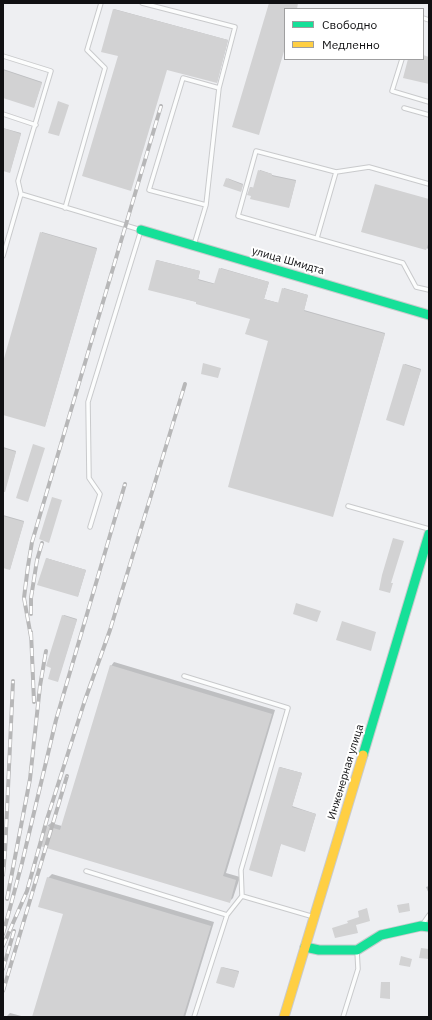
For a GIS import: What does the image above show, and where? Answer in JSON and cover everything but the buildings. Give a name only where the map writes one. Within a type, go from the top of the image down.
[{"type":"street","name":"улица Шмидта","points":[[141,230],[429,315]]},
{"type":"street","name":"Инженерная улица","points":[[284,1017],[315,918],[429,534]]},
{"type":"street","points":[[305,947],[319,950],[357,950],[381,935],[425,926]]},
{"type":"lane","points":[[65,208],[105,68],[88,50],[101,3]]},
{"type":"lane","points":[[142,3],[156,5],[235,27],[219,88],[206,205],[194,245]]},
{"type":"lane","points":[[3,56],[51,71],[18,181],[21,194],[3,256]]},
{"type":"lane","points":[[402,60],[392,91],[429,102]]},
{"type":"lane","points":[[206,205],[149,190],[183,78],[219,88]]},
{"type":"lane","points":[[404,108],[429,115]]},
{"type":"lane","points":[[3,114],[36,125]]},
{"type":"lane","points":[[429,184],[370,166],[336,172],[256,151],[238,216],[403,263],[416,287],[429,290]]},
{"type":"lane","points":[[317,238],[336,172]]},
{"type":"lane","points":[[21,194],[141,230],[88,402],[89,478],[100,494],[90,527]]},
{"type":"lane","points":[[348,506],[429,529]]},
{"type":"lane","points":[[184,676],[288,708],[242,870],[242,896],[227,915],[194,1017]]},
{"type":"lane","points":[[86,870],[227,915]]},
{"type":"lane","points":[[242,896],[315,918]]},
{"type":"lane","points":[[425,926],[429,915]]},
{"type":"lane","points":[[343,1017],[358,969],[357,950]]},
{"type":"railway","points":[[31,637],[24,598],[32,542],[161,106]]},
{"type":"railway","points":[[3,946],[27,891],[47,819],[85,700],[110,630],[185,384]]},
{"type":"railway","points":[[3,934],[22,863],[56,720],[125,484]]},
{"type":"railway","points":[[31,614],[31,598],[37,560],[42,543]]},
{"type":"railway","points":[[31,632],[34,702]]},
{"type":"railway","points":[[7,899],[30,779],[40,686],[46,651]]},
{"type":"railway","points":[[3,875],[13,681]]},
{"type":"railway","points":[[3,991],[67,776]]},
{"type":"railway","points":[[3,969],[14,931]]},
{"type":"traffic: fast","points":[[141,230],[429,315]]},
{"type":"traffic: fast","points":[[363,755],[429,534]]},
{"type":"traffic: fast","points":[[305,947],[319,950],[357,950],[381,935],[421,926],[429,927]]},
{"type":"traffic: slow","points":[[284,1017],[363,755]]}]
